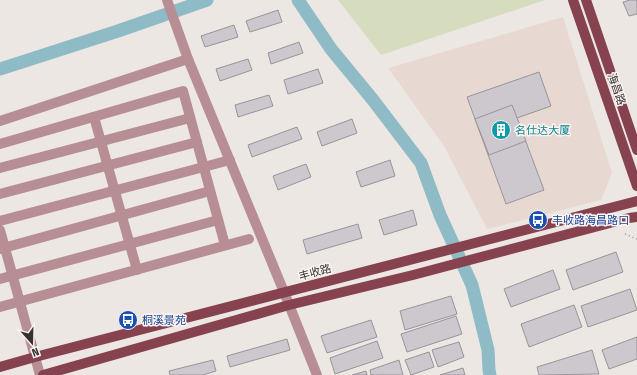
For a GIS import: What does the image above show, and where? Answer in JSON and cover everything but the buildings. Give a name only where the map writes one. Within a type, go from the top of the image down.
[{"type":"main road","name":"海昌路","points":[[573,0],[637,186]]},
{"type":"main road","name":"海昌路","points":[[586,0],[637,150]]},
{"type":"main road","name":"丰收路","points":[[0,367],[637,201]]},
{"type":"main road","points":[[43,375],[289,305],[413,275],[637,216]]},
{"type":"street","points":[[167,0],[188,59],[317,375]]},
{"type":"street","points":[[0,121],[188,59]]},
{"type":"street","points":[[0,144],[183,91],[224,246]]},
{"type":"street","points":[[94,117],[136,270]]},
{"type":"street","points":[[0,168],[190,118]]},
{"type":"street","points":[[0,194],[197,142]]},
{"type":"street","points":[[0,221],[230,160]]},
{"type":"street","points":[[2,249],[210,191]]},
{"type":"street","points":[[0,279],[218,220]]},
{"type":"street","points":[[0,230],[2,249],[20,301],[40,375]]},
{"type":"street","points":[[0,307],[249,239]]},
{"type":"path","points":[[625,234],[637,239]]},
{"type":"shaded area","points":[[563,17],[612,173],[601,200],[487,229],[444,146],[388,68]]},
{"type":"green space","points":[[338,0],[545,0],[381,55]]},
{"type":"waterway","points":[[0,69],[118,31],[207,0]]},
{"type":"waterway","points":[[298,0],[331,49],[373,100],[421,163],[440,215],[472,285],[488,350],[490,375]]},
{"type":"place","name":"名仕达大厦","points":[[501,130]]},
{"type":"place","name":"丰收路海昌路口","points":[[538,220]]},
{"type":"place","name":"桐溪景苑","points":[[128,320]]}]
